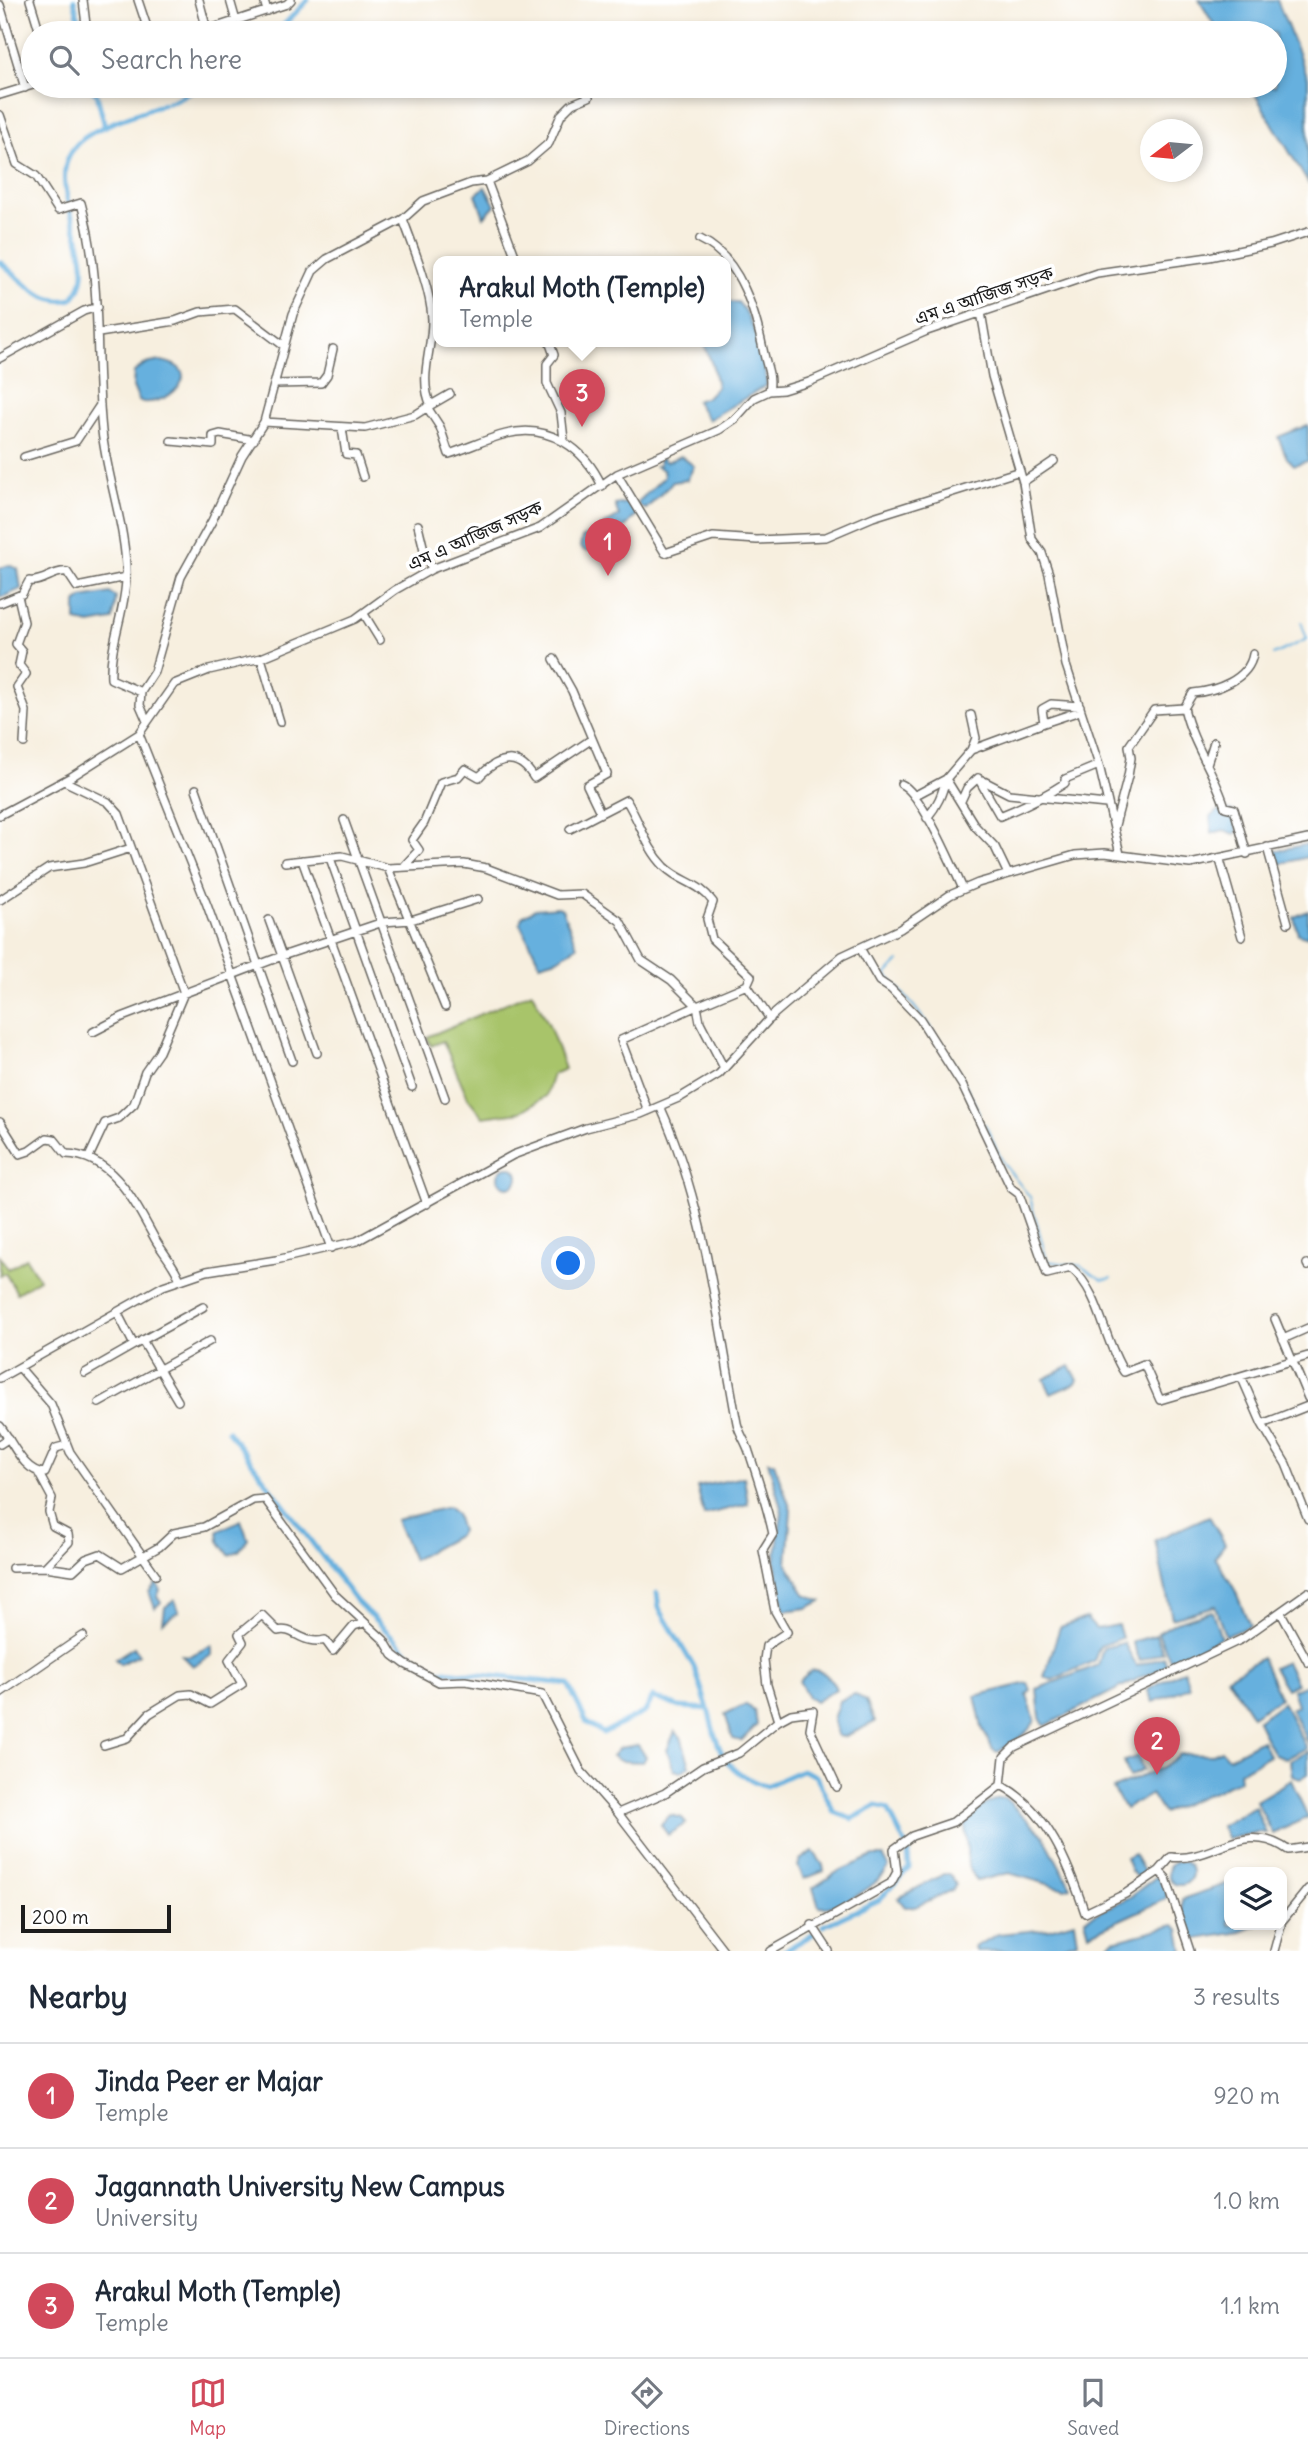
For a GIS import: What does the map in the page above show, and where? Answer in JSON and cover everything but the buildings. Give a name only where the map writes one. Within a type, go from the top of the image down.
[{"type":"street","points":[[30,0],[36,21]]},
{"type":"street","points":[[83,0],[86,21]]},
{"type":"street","points":[[138,0],[145,21]]},
{"type":"street","points":[[199,0],[205,21]]},
{"type":"street","points":[[230,0],[236,21],[291,0]]},
{"type":"street","points":[[264,0],[267,11]]},
{"type":"street","points":[[0,5],[21,78]]},
{"type":"street","points":[[0,95],[21,89]]},
{"type":"street","points":[[147,721],[140,705],[141,692],[154,672],[181,577],[212,521],[242,456],[264,422],[293,314],[318,265],[403,219],[423,201],[471,183],[486,181],[528,161],[549,144],[561,116],[572,104],[587,98]]},
{"type":"street","points":[[0,115],[17,164],[36,176],[58,210],[81,204],[94,259],[100,405],[126,577],[125,602],[110,667],[111,679],[141,692]]},
{"type":"street","points":[[486,181],[515,256]]},
{"type":"street","points":[[403,219],[432,321],[432,350],[425,381],[426,395],[449,454],[508,433],[538,432],[558,436],[584,457],[602,486]]},
{"type":"street","name":"এম এ আজিজ সড়ক","points":[[0,815],[64,781],[139,734],[174,684],[209,670],[261,658],[364,614],[395,590],[432,569],[540,528],[617,474],[719,430],[735,419],[754,398],[769,391],[809,382],[927,331],[1097,273],[1209,257],[1270,244],[1308,232]]},
{"type":"street","points":[[700,239],[711,244],[723,256]]},
{"type":"street","points":[[731,265],[763,340],[771,379],[769,391]]},
{"type":"street","points":[[0,358],[84,311],[98,307]]},
{"type":"street","points":[[99,332],[175,321],[200,312],[235,309],[284,346]]},
{"type":"street","points":[[981,312],[992,376],[1023,482],[1032,539],[1042,553],[1049,574],[1066,665],[1099,765],[1106,804],[1120,854]]},
{"type":"street","points":[[551,347],[554,355],[547,364],[547,383],[561,413],[564,441]]},
{"type":"street","points":[[275,384],[321,383],[327,374],[333,349]]},
{"type":"street","points":[[264,422],[310,423],[342,428],[393,422],[450,394]]},
{"type":"street","points":[[24,457],[76,441],[100,405]]},
{"type":"street","points":[[342,428],[346,454],[356,455],[363,477]]},
{"type":"street","points":[[171,441],[213,445],[214,436],[220,434],[254,439]]},
{"type":"street","points":[[1023,482],[1054,461]]},
{"type":"street","points":[[617,474],[665,553],[713,537],[757,540],[826,537],[873,517],[1020,471]]},
{"type":"street","points":[[418,525],[425,554],[432,569]]},
{"type":"street","points":[[0,603],[18,596],[29,581],[39,581],[63,571],[67,572],[77,587],[126,577]]},
{"type":"street","points":[[18,596],[24,622],[16,644],[22,651],[19,665],[26,674],[17,687],[26,711],[24,743]]},
{"type":"street","points":[[364,614],[380,640]]},
{"type":"street","points":[[1247,854],[1234,809],[1225,807],[1207,765],[1199,754],[1184,708],[1193,693],[1214,691],[1246,670],[1253,654]]},
{"type":"street","points":[[261,658],[280,722]]},
{"type":"street","points":[[554,659],[572,691],[607,774],[587,785],[600,812]]},
{"type":"street","points":[[1044,723],[1042,709],[1051,704],[1080,706]]},
{"type":"street","points":[[971,750],[1077,712],[1080,706]]},
{"type":"street","points":[[1114,831],[1128,776],[1131,758],[1129,746],[1133,738],[1154,710],[1184,708]]},
{"type":"street","points":[[914,796],[946,779],[971,750],[976,738],[971,715]]},
{"type":"street","points":[[139,734],[233,976],[331,1248]]},
{"type":"street","points":[[405,864],[419,850],[412,840],[413,836],[424,823],[441,782],[458,777],[465,769],[478,777],[491,766],[518,759],[523,761],[534,778],[592,739]]},
{"type":"street","points":[[1207,765],[1214,742]]},
{"type":"street","points":[[978,778],[1000,816],[1030,804],[1037,797],[1065,783],[1065,779],[1099,765]]},
{"type":"street","points":[[978,778],[1009,794],[1106,804]]},
{"type":"street","points":[[961,802],[967,788],[978,778]]},
{"type":"street","points":[[946,779],[975,826],[995,847],[1007,872]]},
{"type":"street","points":[[927,818],[941,801],[946,790],[946,779]]},
{"type":"street","points":[[64,781],[108,802],[119,814],[184,993],[159,1052],[145,1072],[134,1104],[119,1118],[105,1123],[89,1157]]},
{"type":"street","points":[[901,784],[908,787],[927,818],[963,889]]},
{"type":"street","points":[[196,789],[292,1061]]},
{"type":"street","points":[[570,829],[626,800],[645,844],[654,855],[682,880],[698,885],[713,902],[707,919],[712,939],[751,976],[747,985],[621,1040],[648,1111]]},
{"type":"street","points":[[344,820],[383,922],[444,1098]]},
{"type":"street","points":[[0,1378],[163,1286],[207,1271],[357,1241],[513,1155],[586,1128],[660,1107],[681,1097],[724,1068],[770,1019],[824,969],[900,929],[963,889],[1007,872],[1075,855],[1120,854],[1190,864],[1220,860],[1308,839]]},
{"type":"street","points":[[1267,847],[1288,923]]},
{"type":"street","points":[[0,900],[49,868],[84,863],[131,848]]},
{"type":"street","points":[[285,862],[342,856],[388,868],[405,864],[478,866],[557,895],[582,894],[621,921],[641,960],[671,981],[697,1006],[700,1022],[724,1068]]},
{"type":"street","points":[[330,858],[412,1087]]},
{"type":"street","points":[[302,860],[427,1203]]},
{"type":"street","points":[[1220,860],[1242,937]]},
{"type":"street","points":[[388,868],[445,1007]]},
{"type":"street","points":[[93,1032],[184,993],[282,956],[383,922],[411,920],[478,899]]},
{"type":"street","points":[[269,920],[317,1053]]},
{"type":"street","points":[[860,948],[879,981],[891,989],[920,1019],[962,1085],[997,1164],[1011,1188],[1019,1194],[1047,1274],[1071,1268],[1085,1280],[1113,1354],[1124,1372],[1144,1364],[1160,1400],[1293,1363],[1308,1356]]},
{"type":"street","points":[[747,985],[770,1019]]},
{"type":"street","points":[[660,1107],[681,1155],[692,1194],[723,1331],[738,1427],[753,1463],[773,1534],[763,1550],[775,1611],[787,1632],[766,1646],[764,1660],[778,1721]]},
{"type":"street","points":[[0,1122],[20,1154],[47,1138],[54,1139],[66,1154],[89,1157],[118,1179],[141,1212],[180,1280]]},
{"type":"street","points":[[85,1373],[203,1307]]},
{"type":"street","points":[[117,1312],[160,1370],[178,1401]]},
{"type":"street","points":[[1275,1319],[1308,1398]]},
{"type":"street","points":[[1283,1339],[1308,1328]]},
{"type":"street","points":[[99,1403],[210,1341]]},
{"type":"street","points":[[20,1368],[51,1404],[67,1445],[122,1523],[128,1540],[156,1575]]},
{"type":"street","points":[[1241,1377],[1262,1424],[1286,1464],[1307,1514]]},
{"type":"street","points":[[1262,1424],[1308,1406]]},
{"type":"street","points":[[0,1426],[30,1469],[38,1472],[45,1473],[56,1448],[67,1445]]},
{"type":"street","points":[[0,1444],[9,1438]]},
{"type":"street","points":[[38,1472],[52,1498],[49,1512],[53,1526],[68,1534],[69,1542],[45,1567]]},
{"type":"street","points":[[12,1567],[45,1567],[73,1571],[86,1559],[100,1554],[121,1569],[159,1547],[174,1533],[204,1527],[253,1500],[265,1499],[335,1595],[384,1640],[393,1655],[430,1680],[465,1681],[542,1695],[581,1772],[618,1813],[724,1951]]},
{"type":"street","points":[[771,1951],[812,1925],[862,1902],[891,1883],[897,1872],[894,1849],[912,1836],[953,1822],[1001,1785],[1004,1757],[1014,1747],[1242,1639],[1308,1592]]},
{"type":"street","points":[[1281,1613],[1308,1662]]},
{"type":"street","points":[[104,1745],[127,1738],[149,1714],[180,1695],[191,1693],[211,1704],[242,1684],[230,1656],[243,1642],[239,1634],[261,1615],[278,1631],[289,1630],[308,1642],[325,1640],[333,1651],[354,1626],[364,1623]]},
{"type":"street","points":[[0,1693],[83,1636]]},
{"type":"street","points":[[618,1813],[665,1793],[703,1767],[739,1753],[778,1721],[791,1714],[813,1711],[810,1729],[837,1787]]},
{"type":"street","points":[[1001,1785],[1015,1793],[1047,1827],[1073,1877],[1085,1913],[1125,1894],[1159,1871],[1171,1857],[1186,1859],[1236,1839],[1273,1840],[1287,1850],[1308,1847]]},
{"type":"street","points":[[1159,1871],[1166,1878],[1190,1951]]},
{"type":"street","points":[[1287,1915],[1308,1889]]},
{"type":"street","points":[[812,1925],[829,1951]]},
{"type":"street","points":[[1274,1951],[1279,1930]]},
{"type":"green space","points":[[532,992],[549,1025],[565,1069],[553,1074],[546,1096],[520,1112],[483,1117],[468,1098],[443,1041],[431,1046],[427,1037]]},
{"type":"green space","points":[[0,1256],[8,1269],[26,1258],[39,1279],[17,1293],[5,1273],[0,1275]]},
{"type":"water","points":[[1199,0],[1277,0],[1285,21],[1212,21]]},
{"type":"water","points":[[1287,25],[1308,78],[1308,183],[1257,98],[1287,98]]},
{"type":"water","points":[[485,187],[495,205],[484,217],[476,194]]},
{"type":"water","points":[[731,302],[738,302],[754,330],[767,385],[708,420],[696,401],[707,397],[717,387],[705,347],[731,347]]},
{"type":"water","points":[[161,361],[182,372],[178,388],[160,400],[139,401],[133,387],[134,372],[145,364]]},
{"type":"water","points":[[1308,425],[1308,461],[1294,465],[1287,458],[1278,437]]},
{"type":"water","points":[[681,456],[694,466],[687,480],[673,482],[646,509],[640,507],[638,502],[664,477],[663,470],[656,466],[660,465],[659,460],[662,458],[666,462]]},
{"type":"water","points":[[630,502],[637,514],[614,538],[592,551],[585,551],[580,547],[582,538],[619,516],[615,505]]},
{"type":"water","points":[[9,565],[18,569],[21,589],[0,598],[0,568]]},
{"type":"water","points":[[110,593],[116,597],[113,620],[90,624],[76,621],[76,603],[82,598]]},
{"type":"water","points":[[1221,809],[1232,811],[1238,831],[1235,834],[1224,830],[1212,833],[1210,817]]},
{"type":"water","points":[[1308,844],[1308,857],[1280,864],[1275,851]]},
{"type":"water","points":[[535,909],[562,909],[577,946],[557,959],[540,964],[520,923],[522,917]]},
{"type":"water","points":[[1308,911],[1308,937],[1298,934],[1294,917]]},
{"type":"water","points":[[508,1167],[515,1170],[518,1177],[515,1184],[508,1187],[501,1184],[498,1177],[501,1170]]},
{"type":"water","points":[[1070,1366],[1078,1380],[1076,1383],[1051,1394],[1044,1379]]},
{"type":"water","points":[[768,1461],[774,1463],[791,1510],[787,1564],[805,1594],[821,1601],[807,1608],[784,1611],[775,1562],[782,1512]]},
{"type":"water","points":[[744,1477],[748,1504],[704,1515],[697,1487]]},
{"type":"water","points":[[448,1507],[456,1514],[461,1531],[457,1536],[413,1560],[396,1520]]},
{"type":"water","points":[[1209,1516],[1225,1544],[1215,1557],[1235,1590],[1250,1626],[1225,1636],[1215,1606],[1172,1618],[1155,1540]]},
{"type":"water","points":[[241,1520],[248,1539],[239,1551],[229,1555],[219,1541],[218,1531]]},
{"type":"water","points":[[157,1582],[160,1590],[157,1597],[161,1602],[155,1608],[149,1592]]},
{"type":"water","points":[[175,1600],[179,1611],[163,1622],[165,1607]]},
{"type":"water","points":[[1212,1611],[1221,1637],[1172,1664],[1158,1633],[1176,1622]]},
{"type":"water","points":[[1086,1618],[1096,1629],[1118,1625],[1122,1638],[1100,1646],[1094,1661],[1052,1680],[1044,1677],[1060,1627]]},
{"type":"water","points":[[1156,1635],[1163,1652],[1140,1661],[1132,1642]]},
{"type":"water","points":[[1124,1643],[1137,1666],[1164,1657],[1167,1667],[1141,1677],[1045,1726],[1040,1717],[1037,1689],[1098,1665],[1103,1648]]},
{"type":"water","points":[[212,1645],[212,1655],[193,1666],[182,1655],[190,1656]]},
{"type":"water","points":[[134,1647],[139,1655],[120,1664],[115,1659]]},
{"type":"water","points":[[1262,1658],[1280,1698],[1252,1716],[1227,1677]]},
{"type":"water","points":[[1286,1662],[1297,1684],[1286,1689],[1273,1668]]},
{"type":"water","points":[[812,1670],[827,1676],[836,1689],[815,1702],[808,1697],[799,1681]]},
{"type":"water","points":[[1184,1670],[1189,1687],[1153,1702],[1147,1689]]},
{"type":"water","points":[[1028,1683],[1031,1690],[1027,1695],[1035,1721],[1013,1742],[998,1752],[993,1750],[982,1728],[975,1696]]},
{"type":"water","points":[[1308,1684],[1308,1744],[1291,1709],[1297,1705],[1292,1691]]},
{"type":"water","points":[[855,1694],[866,1701],[875,1722],[844,1737],[837,1736],[833,1719],[839,1701]]},
{"type":"water","points":[[1283,1702],[1306,1748],[1286,1759],[1274,1755],[1257,1721]]},
{"type":"water","points":[[746,1704],[755,1712],[757,1725],[741,1741],[733,1739],[725,1714]]},
{"type":"water","points":[[675,1731],[681,1737],[690,1766],[681,1772],[674,1770],[667,1750]]},
{"type":"water","points":[[1262,1740],[1269,1756],[1239,1772],[1240,1780],[1163,1813],[1151,1794],[1125,1809],[1113,1789],[1157,1770],[1180,1754],[1210,1755],[1221,1750],[1228,1758]]},
{"type":"water","points":[[638,1745],[646,1757],[643,1762],[620,1761],[612,1756],[619,1748]]},
{"type":"water","points":[[1308,1751],[1308,1774],[1300,1779],[1292,1776],[1290,1761]]},
{"type":"water","points":[[1138,1756],[1143,1770],[1129,1777],[1124,1761]]},
{"type":"water","points":[[1291,1780],[1308,1817],[1273,1834],[1256,1801]]},
{"type":"water","points":[[998,1798],[1005,1798],[1043,1835],[1071,1887],[1065,1889],[1009,1873],[977,1881],[968,1866],[965,1822],[977,1809]]},
{"type":"water","points":[[1255,1807],[1266,1833],[1257,1832],[1228,1839],[1221,1826]]},
{"type":"water","points":[[670,1815],[682,1818],[686,1823],[668,1835],[661,1825]]},
{"type":"water","points":[[813,1851],[824,1871],[804,1879],[798,1866],[800,1860]]},
{"type":"water","points":[[1134,1854],[1145,1873],[1137,1878],[1126,1858]]},
{"type":"water","points":[[874,1856],[883,1856],[889,1867],[877,1881],[848,1900],[828,1907],[819,1907],[813,1888],[839,1871]]},
{"type":"water","points":[[1180,1861],[1191,1868],[1192,1873],[1185,1884],[1180,1885],[1169,1878],[1168,1873],[1175,1862]]},
{"type":"water","points":[[944,1874],[950,1874],[956,1885],[952,1890],[915,1907],[905,1907],[898,1898]]},
{"type":"water","points":[[1157,1876],[1167,1890],[1166,1899],[1089,1934],[1085,1919],[1130,1897]]},
{"type":"water","points":[[1224,1885],[1224,1930],[1246,1930],[1191,1940],[1182,1921],[1182,1899]]},
{"type":"water","points":[[1074,1922],[1077,1941],[1051,1951],[975,1951],[974,1947],[998,1934],[1049,1929]]},
{"type":"water","points":[[1174,1925],[1179,1929],[1183,1951],[1099,1951],[1113,1941]]},
{"type":"waterway","points":[[74,0],[79,21]]},
{"type":"waterway","points":[[288,21],[308,0]]},
{"type":"waterway","points":[[98,98],[105,127]]},
{"type":"waterway","points":[[168,103],[178,98]]},
{"type":"waterway","points":[[0,262],[42,295],[51,299],[72,299],[82,282],[83,263],[67,196],[65,174],[69,155],[93,132],[163,104]]},
{"type":"waterway","points":[[1273,655],[1307,639],[1301,622]]},
{"type":"waterway","points":[[899,961],[886,975],[939,1040],[979,1113]]},
{"type":"waterway","points":[[985,1124],[1003,1163],[1030,1197],[1047,1261],[1081,1266],[1102,1280],[1111,1278]]},
{"type":"waterway","points":[[228,1431],[356,1601],[409,1653],[435,1670],[568,1684],[587,1723],[603,1733],[645,1712],[653,1697],[679,1707],[708,1709],[719,1748],[740,1774],[766,1786],[802,1770],[816,1776],[834,1812],[852,1819],[876,1806],[888,1809],[908,1850],[909,1868],[879,1900],[823,1926]]},
{"type":"waterway","points":[[657,1593],[659,1608],[695,1669],[708,1709]]},
{"type":"waterway","points":[[784,1951],[813,1934]]},
{"type":"place","name":"Arakul Moth (Temple)","points":[[582,427]]},
{"type":"place","name":"Jinda Peer er Majar","points":[[608,576]]},
{"type":"place","name":"Jagannath University New Campus","points":[[1157,1775]]}]
